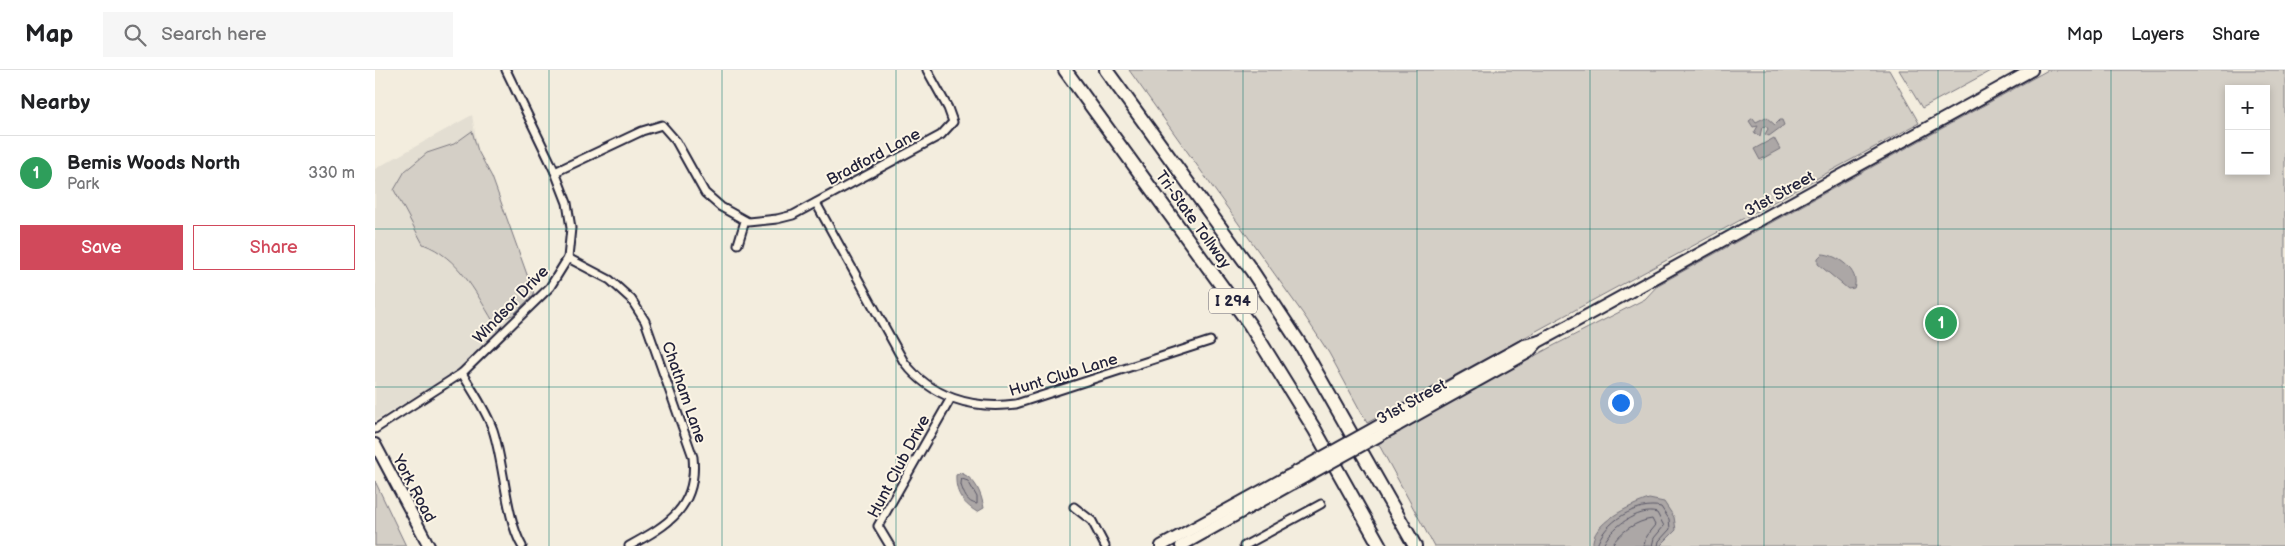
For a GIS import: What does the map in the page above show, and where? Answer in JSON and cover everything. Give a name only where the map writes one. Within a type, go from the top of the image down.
[{"type":"highway","name":"Tri-State Tollway","points":[[1065,70],[1250,325],[1315,430],[1381,546]]},
{"type":"highway","name":"Tri-State Tollway","points":[[1106,70],[1251,271],[1302,347],[1415,546]]},
{"type":"main road","name":"31st Street","points":[[1290,480],[1394,422],[1524,345],[1539,340],[2032,70]]},
{"type":"main road","name":"York Road","points":[[375,444],[429,546]]},
{"type":"main road","points":[[1161,546],[1290,480]]},
{"type":"main road","points":[[1181,546],[1290,480]]},
{"type":"street","name":"Windsor Drive","points":[[375,430],[462,373],[550,287],[568,258],[571,237],[569,212],[555,172],[506,70]]},
{"type":"street","name":"Bradford Lane","points":[[745,221],[785,218],[941,135],[953,122],[948,108],[927,70]]},
{"type":"street","points":[[555,172],[642,130],[662,125],[676,141],[705,193],[721,207],[745,221],[738,244]]},
{"type":"street","name":"Hunt Club Lane","points":[[816,202],[904,362],[924,382],[951,398],[984,406],[1016,404],[1210,341]]},
{"type":"street","name":"Chatham Lane","points":[[568,258],[603,276],[620,288],[631,299],[645,321],[693,457],[690,493],[682,507],[667,524],[629,546]]},
{"type":"street","points":[[462,373],[483,408],[493,431],[514,525],[522,546]]},
{"type":"street","name":"Hunt Club Drive","points":[[890,546],[878,526],[951,398]]},
{"type":"street","points":[[1244,546],[1321,504]]},
{"type":"street","points":[[1075,507],[1092,521],[1105,546]]},
{"type":"shaded area","points":[[1129,70],[1889,70],[1919,123],[1367,423],[1329,353],[1306,318]]},
{"type":"shaded area","points":[[1899,70],[1992,70],[1922,108]]},
{"type":"shaded area","points":[[2048,70],[2285,70],[2285,546],[1434,546],[1378,443],[1549,348],[1645,299],[1658,285]]},
{"type":"shaded area","points":[[472,115],[478,151],[492,177],[534,294],[466,363],[452,374],[375,421],[375,169]]},
{"type":"shaded area","points":[[472,131],[478,151],[492,177],[534,294],[513,315],[493,321],[472,287],[456,266],[446,257],[423,244],[394,190],[405,171],[427,153],[454,144]]},
{"type":"shaded area","points":[[375,481],[406,546],[375,546]]},
{"type":"water","points":[[1766,117],[1775,125],[1782,120],[1784,125],[1769,136],[1765,134],[1768,129],[1766,126],[1762,127],[1760,136],[1754,133],[1758,126],[1753,127],[1749,121],[1753,118],[1756,122]]},
{"type":"water","points":[[1774,138],[1780,149],[1760,160],[1754,149]]},
{"type":"water","points":[[1822,254],[1840,260],[1851,270],[1855,282],[1854,288],[1848,289],[1818,264],[1818,258]]},
{"type":"water","points":[[961,473],[971,479],[979,492],[984,508],[977,512],[963,501],[958,492],[956,475]]},
{"type":"water","points":[[1649,499],[1664,502],[1674,517],[1676,530],[1660,546],[1593,546],[1598,530],[1613,516]]},
{"type":"place","name":"Bemis Woods North","points":[[1941,323]]}]
